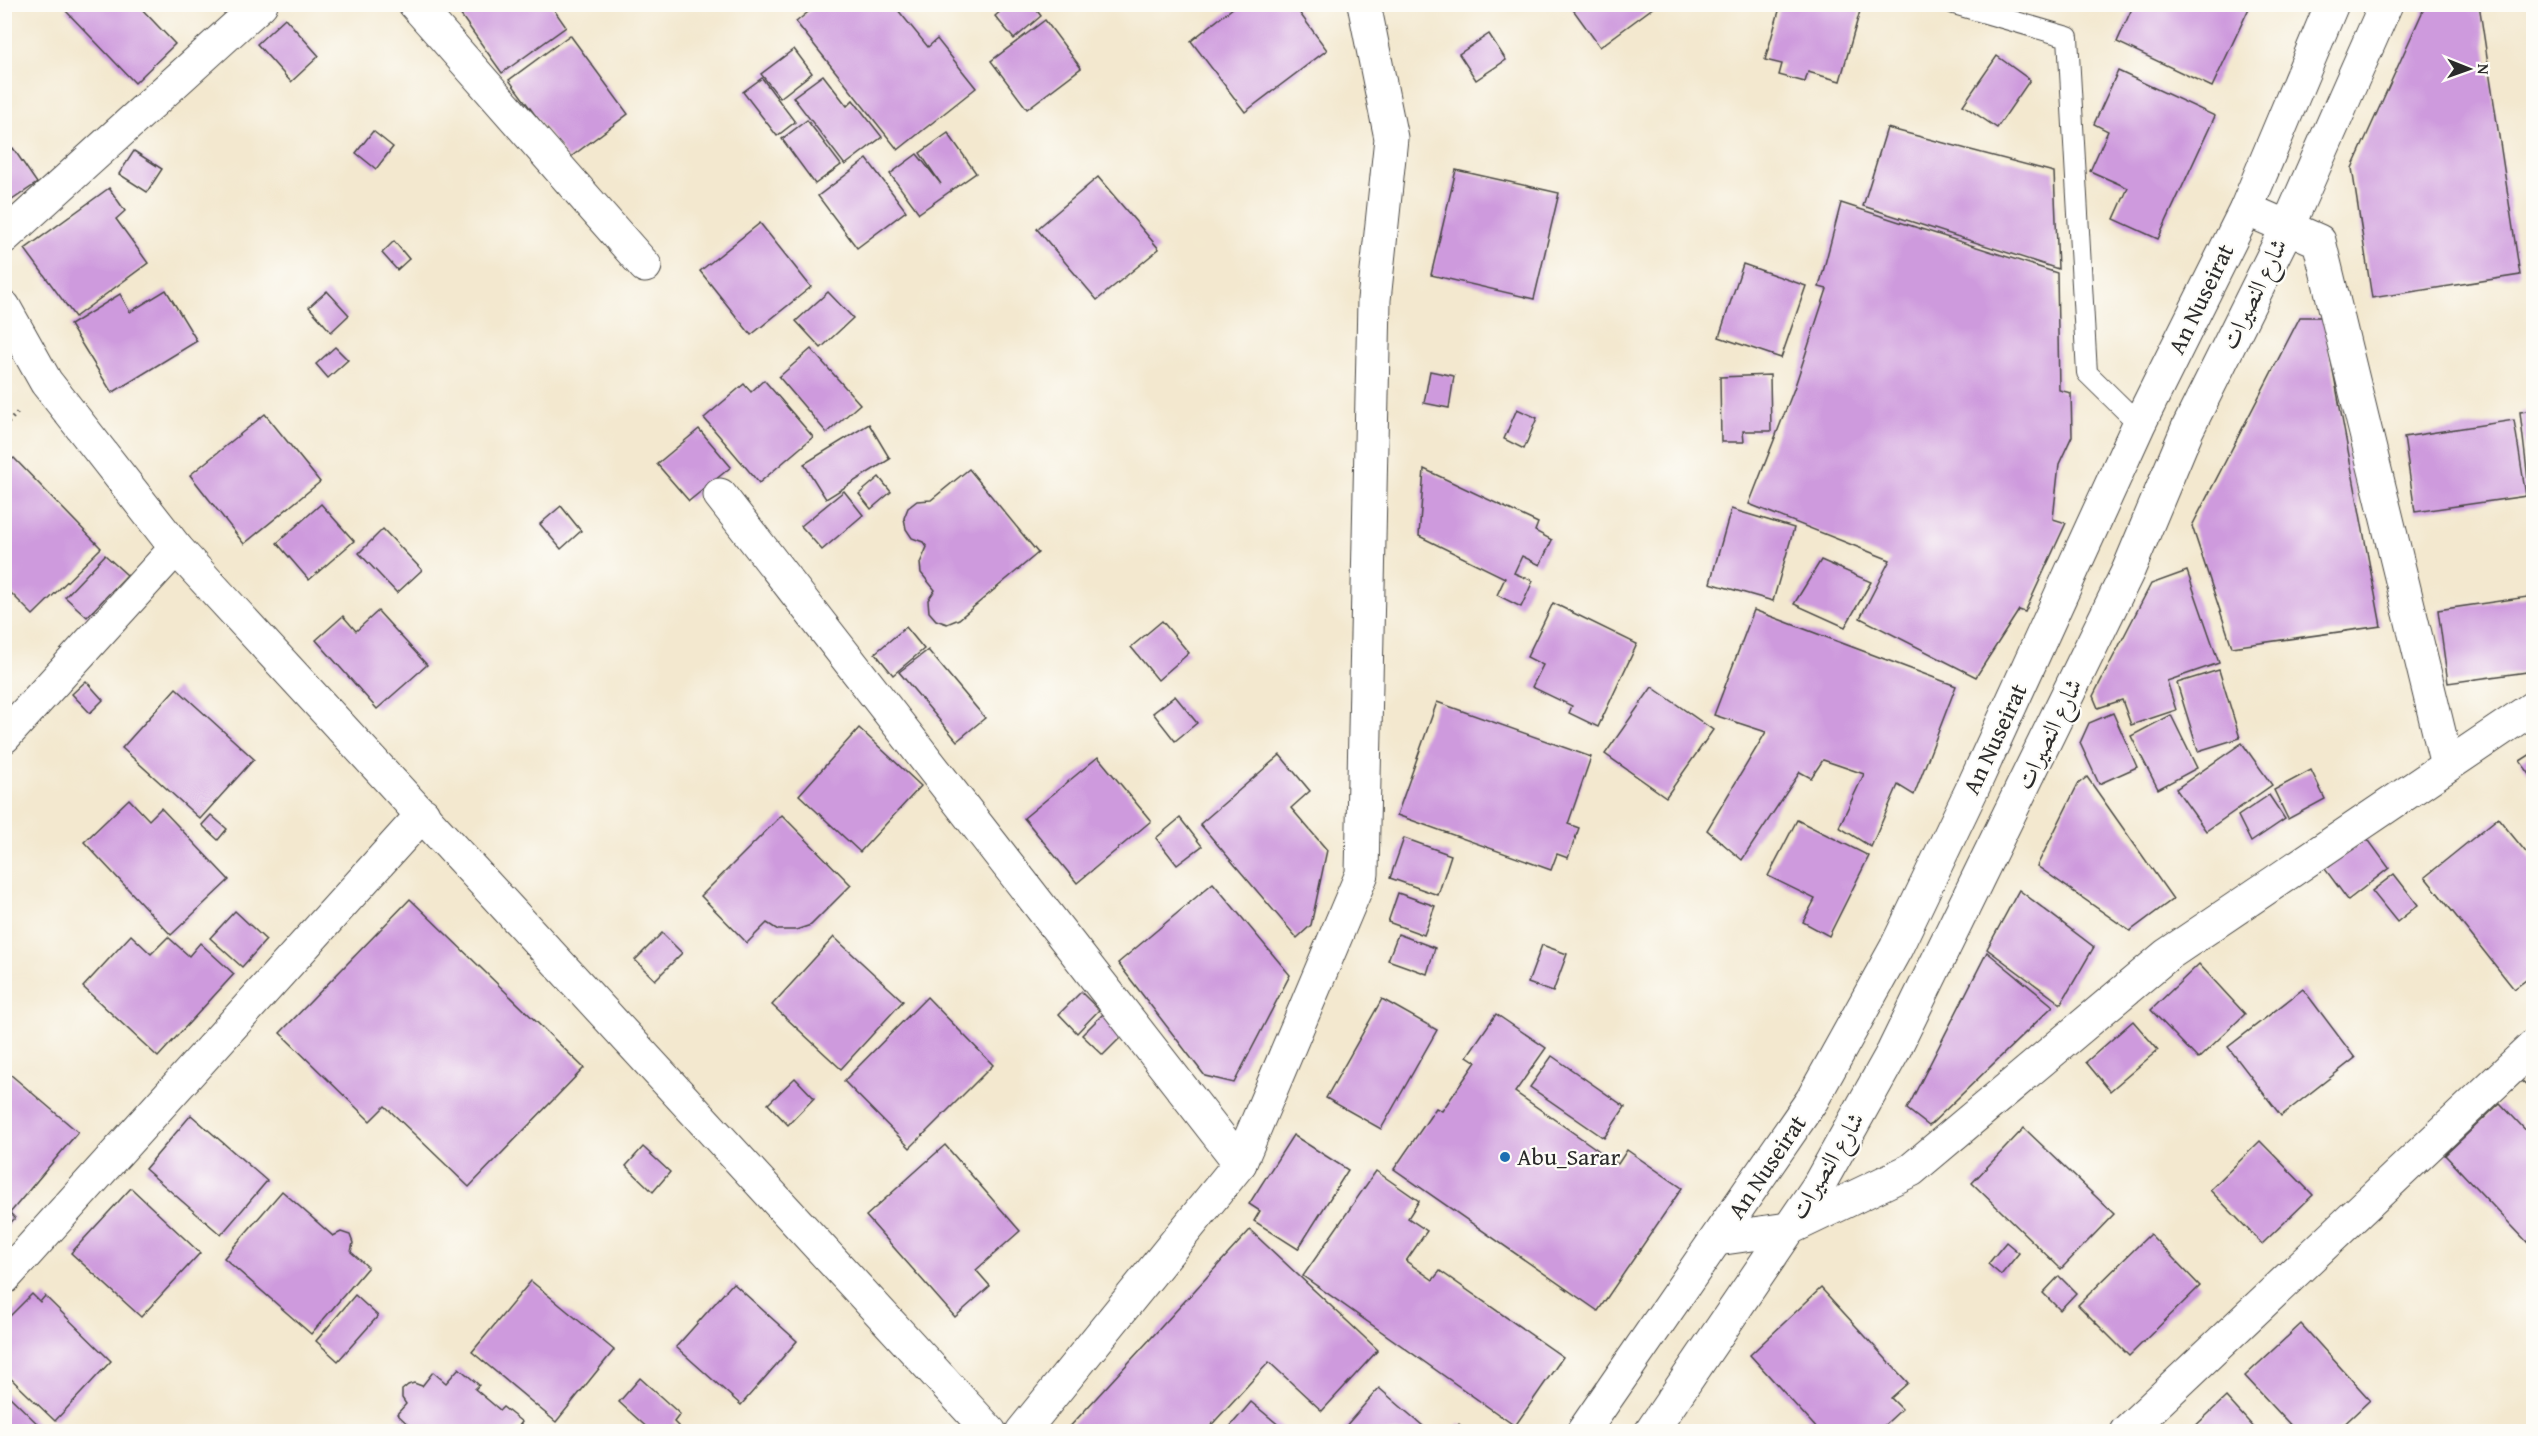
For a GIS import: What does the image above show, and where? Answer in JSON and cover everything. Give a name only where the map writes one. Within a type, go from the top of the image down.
[{"type":"street","points":[[4,237],[261,4]]},
{"type":"street","points":[[416,4],[645,266]]},
{"type":"street","points":[[1022,1431],[1240,1163],[1362,874],[1374,300],[1391,138],[1364,4]]},
{"type":"street","name":"An Nuseirat","points":[[1583,1431],[1812,1100],[1896,948],[1975,783],[2139,424],[2246,209],[2332,4]]},
{"type":"street","name":"شارع النصيرات","points":[[1651,1431],[1823,1177],[1893,1052],[2128,571],[2187,429],[2288,226],[2386,4]]},
{"type":"street","points":[[2246,209],[2319,241],[2447,765]]},
{"type":"street","points":[[4,306],[46,382],[176,548],[990,1431]]},
{"type":"street","points":[[720,495],[1240,1163]]},
{"type":"street","points":[[4,736],[176,548]]},
{"type":"street","points":[[1717,1239],[1788,1229],[1911,1170],[2167,956],[2534,706]]},
{"type":"street","points":[[4,1278],[423,814]]},
{"type":"street","points":[[2126,1431],[2534,1046]]},
{"type":"lane","points":[[1954,4],[2068,37],[2087,373],[2139,424]]},
{"type":"building","points":[[73,4],[137,4],[175,44],[135,83],[66,11]]},
{"type":"building","points":[[453,4],[550,4],[566,27],[502,73]]},
{"type":"building","points":[[818,4],[893,4],[928,47],[937,39],[976,88],[898,150],[796,22]]},
{"type":"building","points":[[1009,4],[1032,4],[1041,16],[1014,39],[995,16]]},
{"type":"building","points":[[1238,4],[1293,4],[1327,50],[1245,112],[1191,41]]},
{"type":"building","points":[[1569,4],[1658,4],[1600,47]]},
{"type":"building","points":[[1781,4],[1862,4],[1840,81],[1808,72],[1805,82],[1779,75],[1782,64],[1765,60]]},
{"type":"building","points":[[2134,4],[2251,4],[2212,87],[2117,42]]},
{"type":"building","points":[[2426,4],[2479,4],[2520,275],[2372,298],[2352,168]]},
{"type":"building","points":[[285,18],[319,56],[291,82],[257,44]]},
{"type":"building","points":[[1045,20],[1081,68],[1027,109],[991,61]]},
{"type":"building","points":[[1489,34],[1506,60],[1476,80],[1459,54]]},
{"type":"building","points":[[570,35],[628,114],[568,159],[509,80]]},
{"type":"building","points":[[794,49],[812,73],[780,98],[761,74]]},
{"type":"building","points":[[1997,56],[2030,80],[1997,128],[1963,105]]},
{"type":"building","points":[[2118,71],[2215,116],[2158,239],[2114,219],[2128,188],[2090,171],[2108,131],[2094,124]]},
{"type":"building","points":[[823,75],[847,106],[853,100],[882,137],[845,165],[793,97]]},
{"type":"building","points":[[762,78],[795,122],[777,136],[743,92]]},
{"type":"building","points":[[807,120],[841,165],[815,184],[782,139]]},
{"type":"building","points":[[1887,128],[2054,172],[2058,269],[1863,206]]},
{"type":"building","points":[[373,131],[393,147],[376,169],[356,153]]},
{"type":"building","points":[[948,133],[976,173],[919,213],[890,174],[917,154],[941,184],[920,153]]},
{"type":"building","points":[[13,148],[37,183],[12,200],[4,189],[4,154]]},
{"type":"building","points":[[134,151],[162,169],[147,192],[119,174]]},
{"type":"building","points":[[867,159],[906,211],[857,248],[818,196]]},
{"type":"building","points":[[1456,170],[1559,193],[1534,299],[1431,275]]},
{"type":"building","points":[[1098,177],[1159,249],[1097,300],[1037,229]]},
{"type":"building","points":[[109,188],[125,211],[116,219],[148,263],[75,317],[25,249]]},
{"type":"building","points":[[1841,203],[2057,273],[2059,390],[2071,393],[2072,436],[2059,464],[2053,519],[2066,523],[2025,612],[2019,610],[1976,677],[1860,618],[1890,560],[1749,504],[1794,389],[1827,289],[1819,287]]},
{"type":"building","points":[[760,223],[811,287],[751,335],[700,271]]},
{"type":"building","points":[[394,241],[409,259],[397,270],[382,253]]},
{"type":"building","points":[[1743,264],[1806,286],[1781,358],[1719,337]]},
{"type":"building","points":[[166,290],[197,341],[112,393],[70,325],[120,294],[130,312]]},
{"type":"building","points":[[327,291],[349,315],[331,332],[309,307]]},
{"type":"building","points":[[828,292],[853,318],[821,348],[796,321]]},
{"type":"building","points":[[2300,317],[2323,317],[2381,626],[2232,647],[2192,526]]},
{"type":"building","points":[[335,347],[348,360],[328,378],[316,364]]},
{"type":"building","points":[[811,349],[860,404],[827,433],[779,377]]},
{"type":"building","points":[[1430,371],[1454,376],[1449,408],[1424,403]]},
{"type":"building","points":[[1770,375],[1771,431],[1743,431],[1744,442],[1721,442],[1720,377]]},
{"type":"building","points":[[764,380],[813,437],[759,483],[704,418],[744,384],[751,392]]},
{"type":"building","points":[[1517,409],[1537,418],[1524,449],[1504,439]]},
{"type":"building","points":[[2534,410],[2534,497],[2530,497],[2520,412]]},
{"type":"building","points":[[265,414],[320,482],[244,544],[190,475]]},
{"type":"building","points":[[2514,420],[2526,496],[2415,512],[2404,437]]},
{"type":"building","points":[[869,424],[890,459],[826,499],[804,464]]},
{"type":"building","points":[[699,429],[731,467],[689,501],[657,464]]},
{"type":"building","points":[[14,458],[101,548],[33,615],[4,586],[4,466]]},
{"type":"building","points":[[969,469],[1038,553],[959,619],[947,624],[936,620],[929,612],[928,600],[935,590],[921,573],[920,563],[927,547],[923,542],[912,538],[906,529],[904,518],[908,508],[917,501],[931,500]]},
{"type":"building","points":[[1424,469],[1538,523],[1535,531],[1552,540],[1540,565],[1522,556],[1514,573],[1533,581],[1521,607],[1497,595],[1505,578],[1419,536]]},
{"type":"building","points":[[879,477],[891,492],[871,509],[859,494]]},
{"type":"building","points":[[844,491],[863,515],[822,550],[801,526]]},
{"type":"building","points":[[321,504],[354,541],[309,580],[277,543]]},
{"type":"building","points":[[561,506],[581,531],[561,549],[540,524]]},
{"type":"building","points":[[1731,509],[1794,528],[1773,601],[1710,583]]},
{"type":"building","points":[[383,529],[422,570],[397,593],[359,553]]},
{"type":"building","points":[[105,555],[127,575],[87,617],[65,597]]},
{"type":"building","points":[[1821,560],[1871,582],[1845,627],[1794,604]]},
{"type":"building","points":[[2187,571],[2219,663],[2167,681],[2176,710],[2131,725],[2122,700],[2098,708],[2093,696],[2151,584]]},
{"type":"building","points":[[2534,596],[2534,671],[2448,683],[2438,610]]},
{"type":"building","points":[[1553,603],[1637,644],[1598,727],[1569,713],[1572,706],[1532,687],[1543,665],[1527,657]]},
{"type":"building","points":[[1754,610],[1956,686],[1914,795],[1898,785],[1871,847],[1839,827],[1864,774],[1823,760],[1811,778],[1800,772],[1742,860],[1707,830],[1766,732],[1714,715]]},
{"type":"building","points":[[378,611],[427,665],[377,709],[316,640],[343,616],[356,631]]},
{"type":"building","points":[[1162,621],[1189,653],[1158,680],[1131,647]]},
{"type":"building","points":[[906,627],[924,649],[893,675],[875,653]]},
{"type":"building","points":[[928,650],[985,718],[957,741],[899,672]]},
{"type":"building","points":[[2219,670],[2240,738],[2198,751],[2177,683]]},
{"type":"building","points":[[86,681],[103,700],[90,713],[72,694]]},
{"type":"building","points":[[1652,687],[1713,730],[1666,797],[1605,754]]},
{"type":"building","points":[[176,688],[254,759],[200,819],[122,748]]},
{"type":"building","points":[[1175,696],[1197,723],[1175,741],[1153,713]]},
{"type":"building","points":[[1437,702],[1591,757],[1568,824],[1579,828],[1568,858],[1557,854],[1551,870],[1397,815]]},
{"type":"building","points":[[2113,713],[2137,767],[2099,784],[2080,743],[2089,723]]},
{"type":"building","points":[[2171,715],[2197,768],[2158,789],[2131,736]]},
{"type":"building","points":[[859,728],[921,786],[860,852],[799,795]]},
{"type":"building","points":[[2242,743],[2272,785],[2206,831],[2176,789]]},
{"type":"building","points":[[2534,752],[2534,780],[2520,761]]},
{"type":"building","points":[[1280,755],[1310,791],[1291,808],[1327,850],[1311,925],[1297,938],[1200,824]]},
{"type":"building","points":[[1098,757],[1151,821],[1077,883],[1024,818]]},
{"type":"building","points":[[2311,770],[2325,799],[2288,819],[2274,790]]},
{"type":"building","points":[[2087,777],[2173,899],[2130,931],[2037,866],[2078,784]]},
{"type":"building","points":[[2269,795],[2285,819],[2251,842],[2238,816]]},
{"type":"building","points":[[129,799],[149,820],[161,808],[229,880],[171,935],[84,842]]},
{"type":"building","points":[[211,815],[227,829],[218,840],[202,825]]},
{"type":"building","points":[[782,815],[851,885],[811,925],[796,930],[778,930],[767,923],[747,943],[701,896]]},
{"type":"building","points":[[1180,818],[1202,846],[1177,865],[1156,838]]},
{"type":"building","points":[[2498,818],[2534,862],[2534,974],[2514,989],[2425,877]]},
{"type":"building","points":[[1797,820],[1869,856],[1829,936],[1803,922],[1815,899],[1768,876]]},
{"type":"building","points":[[1404,838],[1451,855],[1438,895],[1390,878]]},
{"type":"building","points":[[2367,838],[2389,868],[2348,900],[2325,869]]},
{"type":"building","points":[[2394,874],[2418,905],[2397,922],[2372,891]]},
{"type":"building","points":[[1213,883],[1290,975],[1234,1083],[1205,1076],[1118,963]]},
{"type":"building","points":[[2019,890],[2094,947],[2061,1004],[1987,949]]},
{"type":"building","points":[[1398,893],[1435,906],[1424,935],[1388,922]]},
{"type":"building","points":[[410,899],[584,1068],[469,1187],[385,1106],[370,1121],[280,1033]]},
{"type":"building","points":[[235,911],[266,940],[242,967],[210,938]]},
{"type":"building","points":[[662,933],[682,953],[655,980],[635,960]]},
{"type":"building","points":[[1398,934],[1435,948],[1427,974],[1388,960]]},
{"type":"building","points":[[131,935],[151,954],[168,937],[189,956],[200,943],[234,974],[158,1057],[83,987]]},
{"type":"building","points":[[834,937],[903,1001],[841,1069],[772,1005]]},
{"type":"building","points":[[1542,945],[1567,954],[1553,992],[1528,983]]},
{"type":"building","points":[[1987,952],[2053,1006],[1929,1126],[1907,1109]]},
{"type":"building","points":[[2199,964],[2245,1014],[2198,1059],[2151,1010]]},
{"type":"building","points":[[2303,989],[2355,1058],[2281,1116],[2228,1047]]},
{"type":"building","points":[[1081,992],[1099,1010],[1077,1033],[1059,1014]]},
{"type":"building","points":[[927,997],[993,1065],[910,1148],[844,1081]]},
{"type":"building","points":[[1382,999],[1437,1030],[1381,1129],[1326,1098]]},
{"type":"building","points":[[1103,1014],[1123,1035],[1103,1055],[1082,1035]]},
{"type":"building","name":"Abu_Sarar","points":[[1496,1014],[1546,1048],[1515,1092],[1618,1164],[1627,1150],[1682,1188],[1598,1311],[1394,1169],[1436,1108],[1442,1111],[1476,1062],[1467,1056]]},
{"type":"building","points":[[2133,1021],[2158,1050],[2110,1091],[2086,1062]]},
{"type":"building","points":[[1552,1056],[1625,1107],[1604,1138],[1530,1087]]},
{"type":"building","points":[[2534,1068],[2534,1092],[2521,1081]]},
{"type":"building","points":[[4,1069],[78,1132],[10,1213],[15,1218],[4,1230]]},
{"type":"building","points":[[795,1078],[814,1098],[788,1125],[768,1104]]},
{"type":"building","points":[[2500,1103],[2534,1139],[2534,1236],[2527,1242],[2445,1155]]},
{"type":"building","points":[[191,1115],[267,1181],[221,1235],[145,1169]]},
{"type":"building","points":[[2024,1128],[2114,1214],[2061,1269],[1972,1183]]},
{"type":"building","points":[[1293,1135],[1348,1170],[1298,1249],[1254,1221],[1260,1211],[1249,1204]]},
{"type":"building","points":[[2260,1141],[2313,1195],[2262,1244],[2210,1190]]},
{"type":"building","points":[[945,1145],[1020,1231],[976,1270],[990,1286],[955,1317],[866,1216]]},
{"type":"building","points":[[643,1147],[670,1172],[653,1192],[626,1166]]},
{"type":"building","points":[[1376,1171],[1419,1201],[1408,1218],[1427,1231],[1406,1261],[1433,1280],[1440,1271],[1563,1357],[1515,1426],[1303,1276]]},
{"type":"building","points":[[131,1188],[200,1253],[141,1317],[71,1253]]},
{"type":"building","points":[[282,1191],[333,1236],[341,1232],[350,1235],[353,1243],[351,1252],[368,1267],[311,1334],[224,1258]]},
{"type":"building","points":[[1250,1230],[1378,1350],[1322,1411],[1269,1362],[1205,1432],[1065,1432]]},
{"type":"building","points":[[2150,1234],[2200,1286],[2129,1356],[2078,1305]]},
{"type":"building","points":[[2006,1242],[2019,1253],[2001,1275],[1988,1264]]},
{"type":"building","points":[[2059,1276],[2076,1293],[2060,1310],[2043,1293]]},
{"type":"building","points":[[531,1281],[614,1350],[556,1422],[472,1352]]},
{"type":"building","points":[[733,1283],[797,1341],[741,1405],[676,1347]]},
{"type":"building","points":[[1821,1288],[1908,1383],[1891,1398],[1902,1409],[1877,1432],[1820,1432],[1750,1355]]},
{"type":"building","points":[[32,1294],[40,1302],[45,1296],[111,1361],[55,1421],[4,1372],[4,1322]]},
{"type":"building","points":[[355,1295],[378,1316],[338,1361],[316,1341]]},
{"type":"building","points":[[2301,1324],[2370,1400],[2336,1432],[2297,1432],[2245,1376]]},
{"type":"building","points":[[459,1368],[479,1385],[475,1389],[500,1410],[503,1407],[522,1422],[514,1432],[416,1432],[397,1414],[406,1404],[402,1398],[402,1390],[408,1385],[414,1383],[422,1386],[433,1372],[446,1383]]},
{"type":"building","points":[[640,1378],[680,1414],[674,1422],[684,1432],[652,1432],[619,1402]]},
{"type":"building","points":[[1379,1388],[1430,1432],[1348,1432],[1344,1428]]},
{"type":"building","points":[[5,1392],[43,1429],[41,1432],[5,1432]]},
{"type":"building","points":[[2226,1397],[2258,1432],[2189,1432]]},
{"type":"building","points":[[1251,1402],[1287,1432],[1231,1432],[1228,1429]]},
{"type":"building","points":[[1459,1424],[1468,1432],[1453,1432]]},
{"type":"place","name":"Abu_Sarar","points":[[1505,1157]]}]
